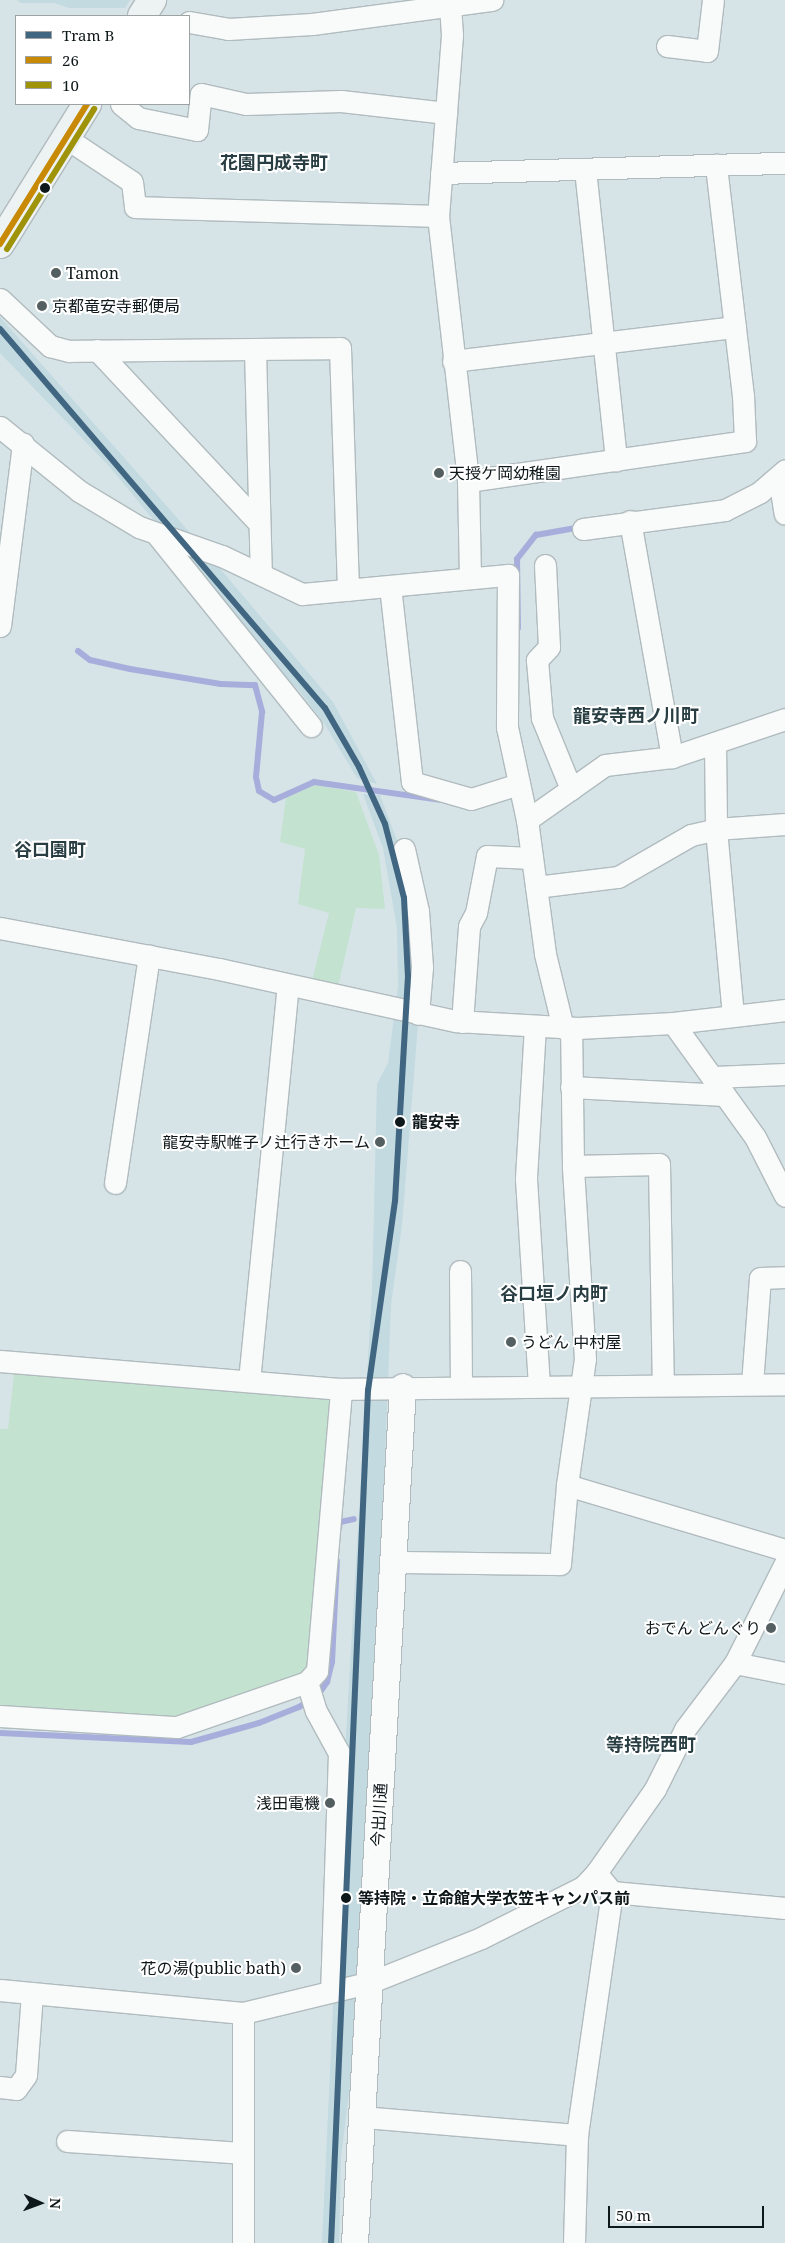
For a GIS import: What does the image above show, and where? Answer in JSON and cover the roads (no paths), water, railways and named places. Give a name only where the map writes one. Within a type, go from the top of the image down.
[{"type":"main road","points":[[0,244],[86,105]]},
{"type":"street","points":[[190,22],[228,29],[312,24],[355,8],[450,6],[492,0]]},
{"type":"street","points":[[667,46],[707,50],[713,0]]},
{"type":"street","points":[[450,6],[452,35],[438,216],[468,481],[470,578]]},
{"type":"street","points":[[123,105],[138,118],[197,130],[201,94],[246,104],[341,101],[446,113]]},
{"type":"street","points":[[66,138],[132,182],[135,207],[438,216]]},
{"type":"street","points":[[441,174],[785,163]]},
{"type":"street","points":[[468,481],[745,441],[735,327],[716,165]]},
{"type":"street","points":[[585,169],[616,460]]},
{"type":"street","points":[[0,299],[50,346],[69,350],[340,348],[348,590]]},
{"type":"street","points":[[453,360],[735,327]]},
{"type":"street","points":[[97,350],[258,522]]},
{"type":"street","points":[[255,350],[258,522],[261,574]]},
{"type":"street","points":[[0,428],[23,443],[80,492],[158,536],[222,556],[302,594],[508,575],[507,726],[527,820],[545,954],[567,1028],[573,1166],[585,1359],[567,1485],[560,1564],[393,1562]]},
{"type":"street","points":[[0,626],[23,443]]},
{"type":"street","points":[[583,528],[630,521],[664,520],[725,510],[782,474],[785,514]]},
{"type":"street","points":[[630,521],[672,758]]},
{"type":"street","points":[[158,536],[311,726]]},
{"type":"street","points":[[545,565],[549,647],[537,660],[542,718],[570,790]]},
{"type":"street","points":[[390,586],[412,782],[471,799],[518,784]]},
{"type":"street","points":[[527,820],[605,765],[672,758],[785,719]]},
{"type":"street","points":[[715,743],[716,830],[732,1015]]},
{"type":"street","points":[[536,887],[618,877],[691,835],[716,830],[785,824]]},
{"type":"street","points":[[404,849],[418,911],[422,967],[418,1014]]},
{"type":"street","points":[[462,1022],[469,926],[476,913],[487,856],[532,858]]},
{"type":"street","points":[[0,928],[149,956],[462,1022],[567,1028],[673,1023],[785,1010]]},
{"type":"street","points":[[115,1183],[149,956]]},
{"type":"street","points":[[249,1381],[288,986]]},
{"type":"street","points":[[673,1023],[714,1077],[755,1137],[785,1196]]},
{"type":"street","points":[[535,1026],[526,1179],[539,1386]]},
{"type":"street","points":[[714,1077],[785,1074]]},
{"type":"street","points":[[571,1087],[725,1095]]},
{"type":"street","points":[[573,1166],[659,1164],[663,1385]]},
{"type":"street","points":[[460,1271],[461,1387]]},
{"type":"street","points":[[752,1384],[760,1278],[785,1277]]},
{"type":"street","points":[[0,1361],[341,1389],[785,1384]]},
{"type":"street","name":"今出川通","points":[[355,2243],[403,1387]]},
{"type":"street","points":[[331,1991],[339,1753],[311,1695],[317,1671],[341,1389]]},
{"type":"street","points":[[567,1485],[785,1550]]},
{"type":"street","points":[[0,1990],[243,2013],[371,1982],[481,1938],[583,1886],[596,1873],[655,1789],[685,1729],[735,1663],[785,1563]]},
{"type":"street","points":[[735,1663],[785,1673]]},
{"type":"street","points":[[0,1716],[177,1727],[311,1695]]},
{"type":"street","points":[[596,1873],[612,1892],[785,1908]]},
{"type":"street","points":[[574,2243],[577,2135],[612,1892]]},
{"type":"street","points":[[0,2087],[16,2089],[26,2076],[32,1993]]},
{"type":"street","points":[[243,2013],[243,2243]]},
{"type":"street","points":[[363,2117],[577,2135]]},
{"type":"street","points":[[68,2141],[242,2154]]},
{"type":"waterway","points":[[518,628],[517,559],[536,535],[581,527]]},
{"type":"waterway","points":[[78,651],[90,660],[130,669],[221,684],[255,685],[262,712],[256,777],[259,791],[274,800],[314,782],[440,800]]},
{"type":"waterway","points":[[339,1528],[340,1522],[354,1519]]},
{"type":"waterway","points":[[0,1733],[191,1742],[259,1723],[299,1707],[318,1695],[327,1682],[332,1662],[337,1561]]},
{"type":"tram line","name":"B","points":[[0,329],[325,708],[359,767],[385,824],[404,898],[408,976],[395,1201],[368,1390],[331,2243]]},
{"type":"place","name":"Tamon","points":[[56,273]]},
{"type":"place","name":"京都竜安寺郵便局","points":[[42,306]]},
{"type":"place","name":"天授ケ岡幼稚園","points":[[439,473]]},
{"type":"place","name":"龍安寺","points":[[400,1122]]},
{"type":"place","name":"龍安寺駅帷子ノ辻行きホーム","points":[[380,1142]]},
{"type":"place","name":"うどん 中村屋","points":[[511,1342]]},
{"type":"place","name":"おでん どんぐり","points":[[771,1628]]},
{"type":"place","name":"浅田電機","points":[[330,1803]]},
{"type":"place","name":"等持院・立命館大学衣笠キャンパス前","points":[[346,1898]]},
{"type":"place","name":"花の湯(public bath)","points":[[296,1968]]},
{"type":"district","name":"花園円成寺町","points":[[274,162]]},
{"type":"district","name":"龍安寺西ノ川町","points":[[636,715]]},
{"type":"district","name":"谷口園町","points":[[50,849]]},
{"type":"district","name":"谷口垣ノ内町","points":[[554,1293]]},
{"type":"district","name":"等持院西町","points":[[651,1744]]}]
